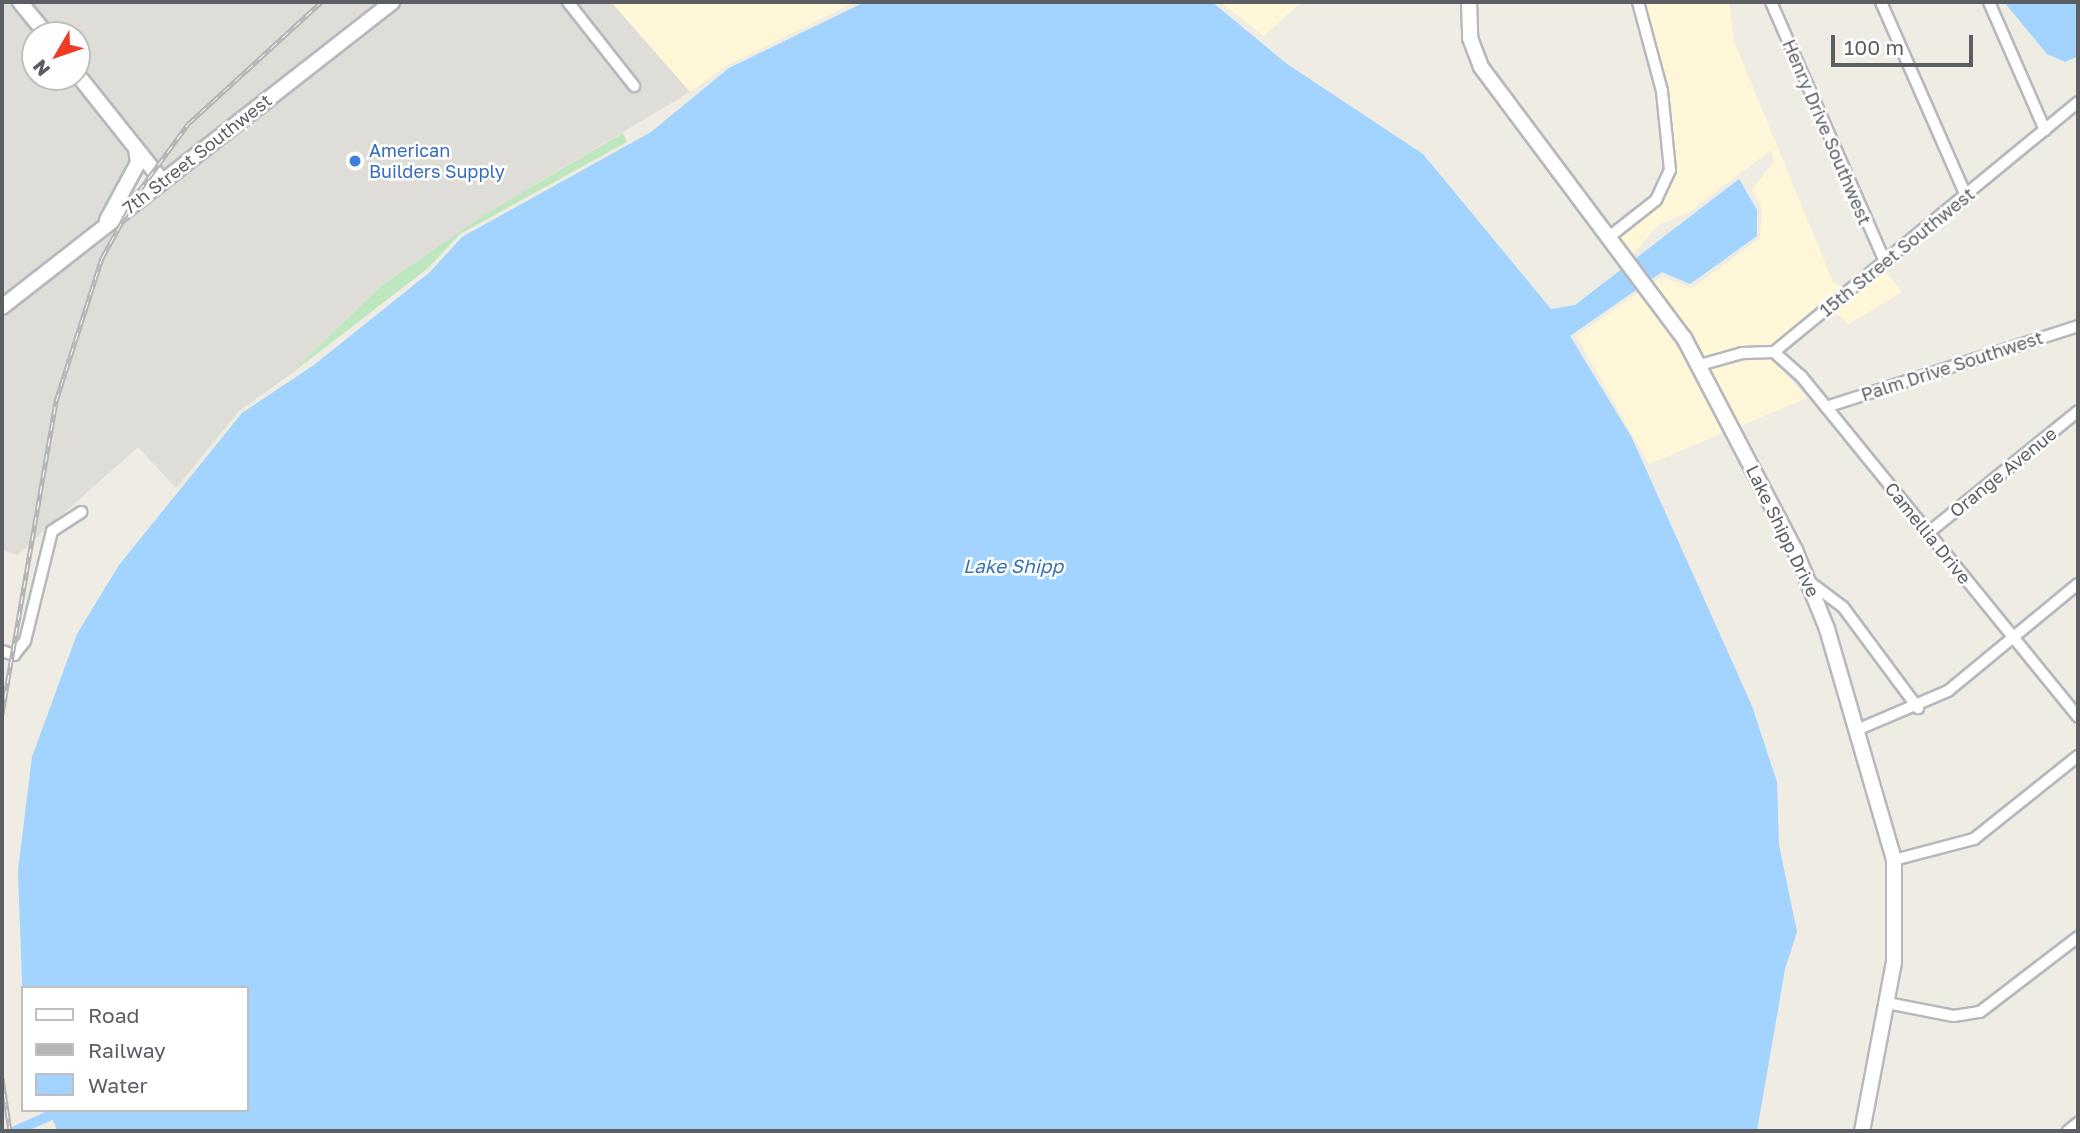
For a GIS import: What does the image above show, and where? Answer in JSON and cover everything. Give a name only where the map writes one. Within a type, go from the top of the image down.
[{"type":"street","points":[[20,2],[36,21]]},
{"type":"street","name":"7th Street Southwest","points":[[2,307],[391,2]]},
{"type":"street","points":[[568,2],[634,86]]},
{"type":"street","name":"Lake Shipp Drive","points":[[1469,2],[1470,38],[1481,67],[1653,296],[1700,365],[1811,583],[1859,729],[1894,860],[1897,919],[1887,1003],[1862,1131]]},
{"type":"street","points":[[1613,242],[1656,200],[1670,170],[1662,91],[1638,2]]},
{"type":"street","name":"Henry Drive Southwest","points":[[1771,2],[1885,262]]},
{"type":"street","points":[[1881,2],[1966,195]]},
{"type":"street","points":[[1989,2],[2045,130]]},
{"type":"street","points":[[90,91],[162,181]]},
{"type":"street","name":"15th Street Southwest","points":[[1774,352],[2078,102]]},
{"type":"street","points":[[103,226],[138,163],[136,149]]},
{"type":"street","name":"Palm Drive Southwest","points":[[1826,407],[2078,327]]},
{"type":"street","points":[[1700,365],[1734,354],[1774,352]]},
{"type":"street","name":"Camellia Drive","points":[[1774,352],[1826,407],[2078,717]]},
{"type":"street","name":"Orange Avenue","points":[[1928,533],[2078,411]]},
{"type":"street","points":[[2,651],[14,655],[25,641],[52,531],[81,512]]},
{"type":"street","points":[[1811,583],[1843,607],[1917,708]]},
{"type":"street","points":[[1859,729],[1917,708],[2013,637],[2078,584]]},
{"type":"street","points":[[1894,860],[1974,839],[2078,756]]},
{"type":"street","points":[[1887,1003],[1954,1016],[1980,1012],[2078,937]]},
{"type":"street","points":[[2068,1131],[2078,1123]]},
{"type":"shaded area","points":[[2,2],[13,2],[29,21],[21,21],[21,91],[82,91],[133,162],[99,223],[2,300]]},
{"type":"shaded area","points":[[27,2],[383,2],[163,174],[91,83],[91,21],[43,21]]},
{"type":"shaded area","points":[[399,2],[561,2],[633,93],[641,86],[575,2],[611,2],[690,92],[484,215],[381,286],[288,376],[239,411],[176,488],[138,447],[17,555],[2,550],[2,313]]},
{"type":"shaded area","points":[[611,2],[855,2],[728,65],[690,92]]},
{"type":"shaded area","points":[[1220,2],[1301,2],[1264,36]]},
{"type":"shaded area","points":[[1643,2],[1729,2],[1734,41],[1833,282],[1845,289],[1772,347],[1702,359],[1651,284],[1662,277],[1692,288],[1760,238],[1762,209],[1752,190],[1774,161],[1771,150],[1688,213],[1658,225],[1631,257],[1617,238],[1660,203],[1675,170],[1667,89]]},
{"type":"shaded area","points":[[1884,270],[1902,292],[1849,324],[1833,312]]},
{"type":"shaded area","points":[[1642,290],[1679,341],[1728,431],[1649,464],[1576,336]]},
{"type":"shaded area","points":[[1771,357],[1807,398],[1738,427],[1707,368]]},
{"type":"green space","points":[[623,133],[627,142],[460,234],[427,269],[288,376],[381,286],[484,215]]},
{"type":"water","name":"Lake Shipp","points":[[865,2],[1212,2],[1287,64],[1423,154],[1551,309],[1575,305],[1739,179],[1757,210],[1757,236],[1690,284],[1662,272],[1570,336],[1632,438],[1752,706],[1777,782],[1779,845],[1797,932],[1785,969],[1757,1131],[57,1130],[50,1112],[248,1112],[248,986],[22,986],[18,870],[32,757],[77,634],[119,565],[242,413],[314,365],[430,272],[462,237],[651,132],[729,68]]},
{"type":"water","points":[[2004,2],[2078,2],[2078,56],[2065,62],[2047,54]]},
{"type":"waterway","points":[[15,1131],[51,1115]]},
{"type":"railway","points":[[2,714],[56,401],[102,258],[139,191],[188,124],[321,2]]},
{"type":"railway","points":[[2,1078],[10,1131]]},
{"type":"place","name":"American Builders Supply","points":[[355,161]]}]
